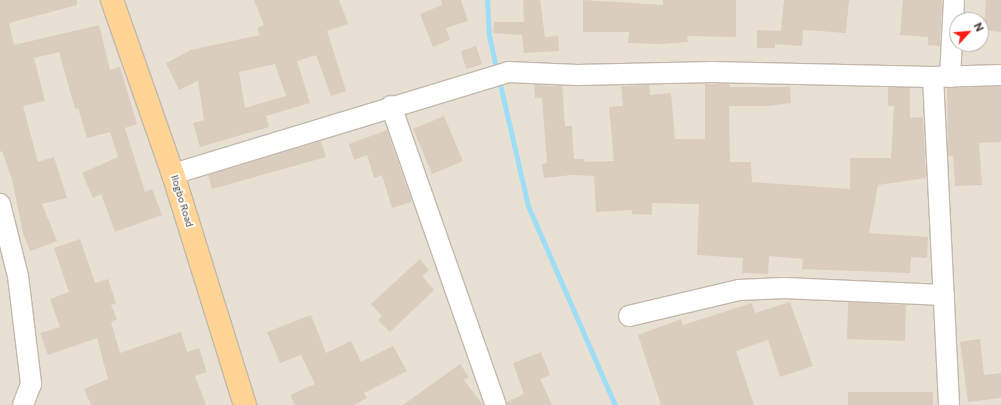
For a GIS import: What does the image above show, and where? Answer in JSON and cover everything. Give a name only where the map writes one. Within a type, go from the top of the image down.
[{"type":"main road","name":"Ilogbo Road","points":[[112,0],[173,174],[245,405]]},
{"type":"street","points":[[949,405],[944,295],[941,77],[954,0]]},
{"type":"street","points":[[173,174],[391,106],[476,83],[508,72],[577,75],[712,72],[941,77],[1001,75]]},
{"type":"street","points":[[391,106],[496,405]]},
{"type":"street","points":[[0,204],[18,276],[31,384],[23,405]]},
{"type":"street","points":[[630,316],[739,290],[784,288],[944,295]]},
{"type":"shaded area","points":[[0,0],[1001,0],[1001,405],[0,405]]},
{"type":"building","points":[[0,0],[77,0],[77,5],[9,23],[14,45],[99,25],[110,70],[120,67],[137,124],[125,128],[145,192],[152,189],[162,215],[115,232],[101,194],[93,198],[82,173],[118,157],[110,132],[87,138],[78,108],[75,109],[59,52],[34,58],[45,101],[23,106],[38,162],[54,157],[67,198],[42,204],[57,241],[30,251],[23,233],[12,180],[2,151],[0,152]]},
{"type":"building","points":[[254,0],[339,0],[348,24],[327,31],[346,91],[331,96],[316,55],[297,61],[310,103],[266,116],[269,127],[200,147],[193,123],[204,120],[198,81],[179,90],[166,63],[191,50],[260,35],[257,28],[264,25]],"holes":[[[275,64],[286,96],[245,108],[239,72]]]},
{"type":"building","points":[[441,0],[461,0],[468,21],[446,28],[450,40],[433,47],[420,14],[442,5]]},
{"type":"building","points":[[523,0],[540,0],[545,37],[558,36],[559,51],[524,53],[522,35],[493,33],[494,22],[524,22]]},
{"type":"building","points":[[583,0],[663,5],[663,0],[736,0],[736,37],[687,36],[688,42],[661,44],[628,43],[629,32],[583,32]]},
{"type":"building","points":[[784,0],[849,0],[846,33],[803,30],[802,46],[775,44],[775,48],[757,48],[757,30],[781,31]]},
{"type":"building","points":[[903,0],[942,0],[940,46],[928,45],[928,37],[900,35]]},
{"type":"building","points":[[986,0],[1001,0],[1001,32],[989,31],[989,12],[985,12]]},
{"type":"building","points":[[476,46],[482,64],[466,69],[461,51]]},
{"type":"building","points":[[705,84],[729,84],[730,87],[790,87],[791,103],[767,106],[729,106],[730,162],[751,162],[752,182],[850,189],[850,158],[891,158],[894,106],[888,106],[888,87],[910,88],[910,118],[923,117],[926,178],[878,185],[869,233],[928,237],[927,258],[911,257],[910,273],[802,269],[803,259],[769,256],[768,274],[742,273],[743,258],[697,255],[699,204],[652,203],[652,215],[632,214],[632,210],[596,212],[594,176],[572,175],[544,178],[542,164],[547,163],[542,98],[535,98],[534,85],[562,86],[565,126],[572,126],[574,159],[584,159],[584,162],[614,161],[609,107],[623,106],[621,86],[649,85],[650,95],[671,93],[675,139],[705,139]]},
{"type":"building","points":[[1001,86],[1001,142],[979,143],[982,185],[955,186],[953,156],[948,156],[947,88]]},
{"type":"building","points":[[444,116],[463,161],[432,174],[413,129]]},
{"type":"building","points":[[387,130],[412,202],[392,208],[382,175],[374,178],[367,155],[354,160],[349,144]]},
{"type":"building","points":[[321,141],[326,157],[212,189],[208,175]]},
{"type":"building","points":[[80,239],[95,283],[108,279],[116,303],[111,305],[117,319],[111,322],[120,353],[181,332],[187,352],[199,348],[207,372],[195,376],[206,405],[91,405],[84,389],[108,379],[97,338],[48,355],[40,333],[60,327],[50,299],[69,292],[54,248]]},
{"type":"building","points":[[420,259],[429,270],[422,276],[434,290],[390,332],[378,320],[382,316],[371,304]]},
{"type":"building","points":[[790,302],[813,366],[780,377],[768,340],[736,351],[754,405],[661,405],[638,335],[681,319],[683,325],[752,303],[755,313]]},
{"type":"building","points":[[848,302],[906,305],[905,341],[847,339]]},
{"type":"building","points":[[311,315],[326,353],[351,341],[361,362],[393,346],[407,371],[364,393],[367,398],[354,405],[295,405],[290,395],[315,384],[301,355],[280,363],[267,332]]},
{"type":"building","points":[[980,339],[984,375],[1001,373],[1001,398],[968,402],[960,342]]},
{"type":"building","points":[[541,352],[550,375],[540,379],[552,405],[507,405],[507,402],[524,394],[513,363]]},
{"type":"building","points":[[460,364],[469,377],[464,380],[483,405],[403,405]]},
{"type":"building","points":[[848,392],[933,392],[933,405],[848,405]]},
{"type":"waterway","points":[[487,0],[489,35],[497,72]]},
{"type":"waterway","points":[[499,80],[528,206],[615,405]]}]
